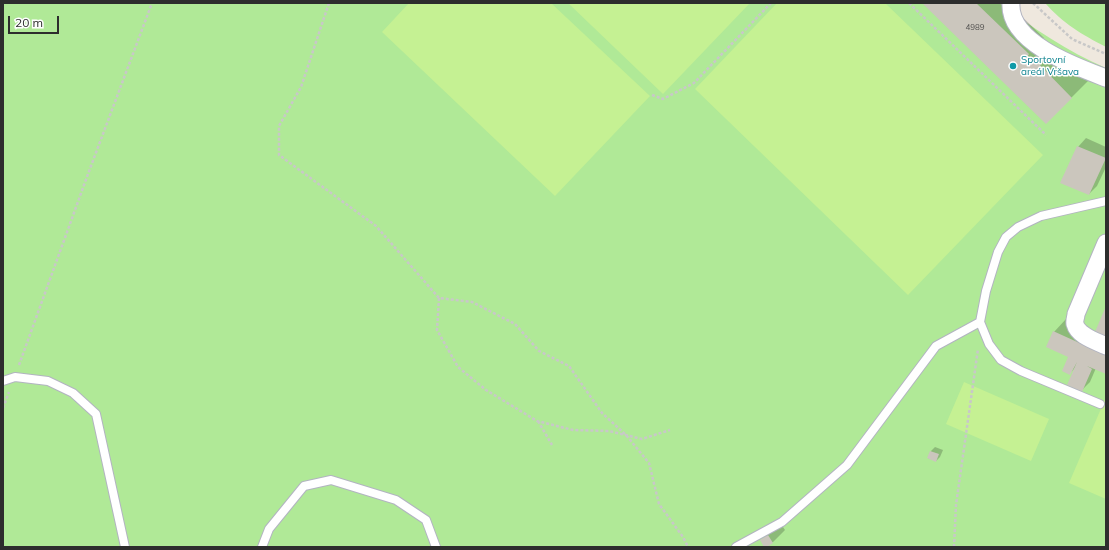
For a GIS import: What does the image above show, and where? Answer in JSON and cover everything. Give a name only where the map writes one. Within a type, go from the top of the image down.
[{"type":"street","points":[[1011,3],[1010,11],[1030,40],[1043,50],[1066,62],[1106,78]]},
{"type":"street","points":[[1106,243],[1076,314],[1075,323],[1079,331],[1089,338],[1106,346]]},
{"type":"lane","points":[[1100,404],[1021,371],[1001,360],[989,344],[980,322],[986,291],[998,252],[1006,237],[1018,227],[1041,216],[1106,201]]},
{"type":"lane","points":[[736,547],[782,522],[847,465],[936,346],[980,322]]},
{"type":"lane","points":[[3,381],[15,377],[48,381],[73,393],[96,414],[125,547]]},
{"type":"lane","points":[[262,547],[269,529],[304,486],[331,480],[396,500],[426,520],[436,547]]},
{"type":"path","points":[[15,377],[88,174],[152,3]]},
{"type":"path","points":[[329,3],[300,87],[279,126],[279,155],[376,226],[439,298],[472,302],[515,324],[539,351],[569,366],[602,413],[626,435],[649,463],[659,504],[683,537],[688,547]]},
{"type":"path","points":[[652,95],[663,99],[694,83],[771,3]]},
{"type":"path","points":[[909,3],[1046,135]]},
{"type":"path","points":[[1034,3],[1072,39],[1106,54]]},
{"type":"path","points":[[439,298],[437,330],[458,367],[486,390],[537,421],[573,430],[609,432],[642,439],[670,430]]},
{"type":"path","points":[[954,547],[956,505],[980,322]]},
{"type":"path","points":[[537,421],[552,445]]},
{"type":"green space","points":[[3,3],[999,3],[1064,47],[1106,68],[1106,547],[3,547]]},
{"type":"green space","points":[[409,3],[551,3],[650,96],[555,196],[382,32]]},
{"type":"green space","points":[[568,3],[750,3],[663,94]]},
{"type":"green space","points":[[777,3],[885,3],[1043,155],[908,295],[695,89]]},
{"type":"green space","points":[[1045,3],[1106,3],[1106,47],[1073,28]]},
{"type":"green space","points":[[964,382],[1049,419],[1031,461],[946,424]]},
{"type":"green space","points":[[1106,397],[1106,499],[1069,483]]},
{"type":"building","name":"Sportovní areál Vršava","points":[[922,3],[976,3],[1029,54],[1027,57],[1032,61],[1034,59],[1072,98],[1046,124]]},
{"type":"building","points":[[1077,146],[1106,158],[1089,195],[1060,183]]},
{"type":"building","points":[[1106,306],[1106,337],[1095,332]]},
{"type":"building","points":[[1053,331],[1106,355],[1106,374],[1087,366],[1092,369],[1082,392],[1067,385],[1077,362],[1070,375],[1062,371],[1068,357],[1046,347]]},
{"type":"building","points":[[930,451],[939,454],[936,462],[927,458]]},
{"type":"building","points":[[768,535],[773,543],[767,547],[764,547],[760,540]]},
{"type":"place","name":"Sportovní areál Vršava","points":[[1013,66]]}]
